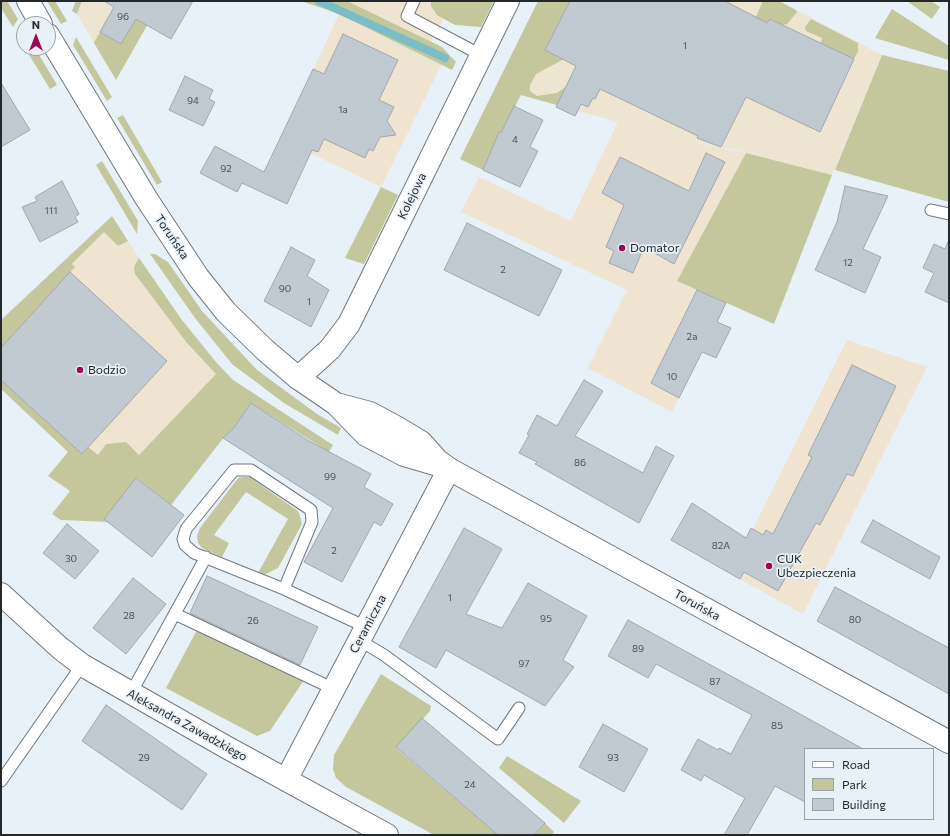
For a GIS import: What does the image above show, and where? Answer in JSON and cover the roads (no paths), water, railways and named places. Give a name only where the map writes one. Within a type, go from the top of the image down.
[{"type":"street","points":[[28,1],[36,16]]},
{"type":"street","name":"Kolejowa","points":[[298,378],[330,349],[349,324],[508,1]]},
{"type":"street","name":"Toruńska","points":[[56,48],[146,198],[198,277],[226,312],[265,350],[298,378],[336,404],[366,435],[404,455],[448,468],[949,742]]},
{"type":"street","name":"Ceramiczna","points":[[286,780],[448,468]]},
{"type":"street","name":"Aleksandra Zawadzkiego","points":[[1,594],[60,648],[82,665],[387,835]]},
{"type":"lane","points":[[414,1],[407,16],[481,55]]},
{"type":"lane","points":[[931,210],[949,214]]},
{"type":"lane","points":[[284,589],[312,522],[312,512],[307,506],[251,470],[241,468],[232,471],[186,529],[183,539],[185,545],[191,551],[284,589],[363,634],[384,655],[498,739],[519,708]]},
{"type":"lane","points":[[131,693],[206,558]]},
{"type":"lane","points":[[175,614],[334,689]]},
{"type":"lane","points":[[1,781],[82,665]]},
{"type":"waterway","points":[[319,1],[445,58]]},
{"type":"place","name":"Domator","points":[[622,248]]},
{"type":"place","name":"Bodzio","points":[[80,370]]},
{"type":"place","name":"CUK Ubezpieczenia","points":[[769,566]]}]
